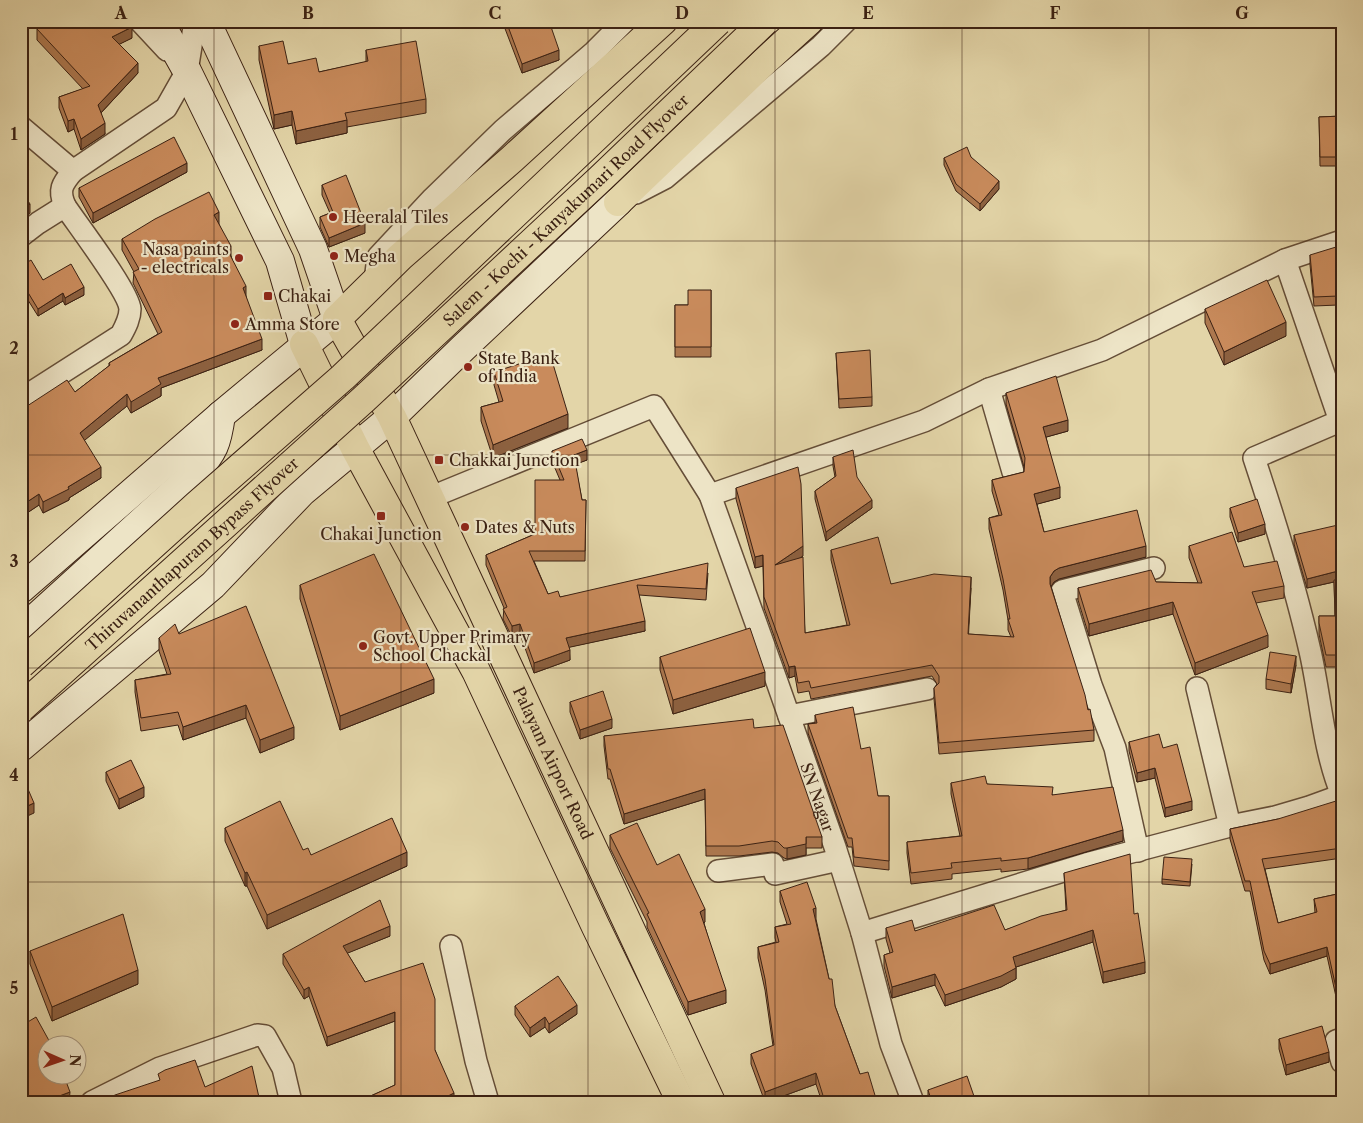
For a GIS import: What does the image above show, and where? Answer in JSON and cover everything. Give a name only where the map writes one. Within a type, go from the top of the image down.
[{"type":"main road","points":[[337,319],[400,257],[512,159],[663,21]]},
{"type":"main road","name":"Salem - Kochi - Kanyakumari Road Flyover","points":[[343,377],[718,21]]},
{"type":"main road","name":"Salem - Kochi - Kanyakumari Road Flyover","points":[[364,399],[601,178],[765,21]]},
{"type":"main road","points":[[618,202],[809,21]]},
{"type":"main road","name":"Palayam Airport Road","points":[[337,319],[392,417],[711,1102]]},
{"type":"main road","name":"Palayam Airport Road","points":[[304,344],[355,448],[476,671],[596,927],[681,1102]]},
{"type":"main road","name":"Thiruvananthapuram Bypass Flyover","points":[[21,664],[197,505],[343,377]]},
{"type":"main road","name":"Thiruvananthapuram Bypass Flyover","points":[[21,708],[364,399]]},
{"type":"street","points":[[140,21],[186,71]]},
{"type":"street","points":[[159,21],[186,71],[280,261],[304,344]]},
{"type":"street","points":[[21,399],[122,335],[128,322],[130,307],[125,296],[65,206],[60,195],[63,183],[73,171],[166,108],[186,71],[195,21]]},
{"type":"street","points":[[21,589],[304,344],[337,319],[313,249],[206,21]]},
{"type":"street","points":[[376,281],[378,257],[433,198],[503,130],[594,52],[625,21]]},
{"type":"street","points":[[21,746],[213,585],[302,492],[392,417],[618,202],[665,178],[821,46],[846,21]]},
{"type":"street","points":[[21,128],[73,171]]},
{"type":"street","points":[[21,236],[65,206]]},
{"type":"street","points":[[710,495],[924,421],[989,390],[1102,350],[1285,260],[1342,241]]},
{"type":"street","points":[[862,933],[1046,876],[1230,826],[1275,817],[1342,795],[1335,778],[1328,749],[1310,652],[1288,562],[1254,458],[1340,421],[1285,260]]},
{"type":"street","points":[[989,390],[1013,472]]},
{"type":"street","name":"SN Nagar","points":[[429,498],[654,406],[710,495],[839,860],[862,933],[891,1044],[913,1102]]},
{"type":"street","points":[[21,631],[195,473],[209,456],[217,440],[221,415]]},
{"type":"street","points":[[1138,851],[1115,748],[1091,685],[1062,591],[1154,568]]},
{"type":"street","points":[[1197,688],[1230,826]]},
{"type":"street","points":[[789,716],[927,690]]},
{"type":"street","points":[[718,871],[773,864],[775,874],[839,860]]},
{"type":"street","points":[[451,946],[476,1061],[488,1102]]},
{"type":"street","points":[[92,1102],[160,1068],[257,1035],[265,1036],[283,1068],[291,1102]]},
{"type":"street","points":[[1342,1039],[1336,1041],[1342,1062]]},
{"type":"building","points":[[45,21],[93,21],[95,24],[99,21],[127,21],[132,27],[112,37],[138,63],[98,105],[105,123],[81,139],[74,119],[68,121],[59,97],[90,86],[37,29]]},
{"type":"building","points":[[506,21],[549,21],[559,50],[522,64]]},
{"type":"building","points":[[283,41],[288,64],[316,58],[319,72],[368,61],[366,50],[416,41],[426,99],[345,113],[347,120],[296,131],[292,111],[274,115],[259,46]]},
{"type":"building","points":[[1342,116],[1342,157],[1320,157],[1319,117]]},
{"type":"building","points":[[174,137],[187,163],[93,213],[79,188]]},
{"type":"building","points":[[967,147],[971,157],[999,181],[980,204],[956,184],[944,158]]},
{"type":"building","points":[[346,175],[365,223],[329,238],[320,217],[333,212],[322,185]]},
{"type":"building","points":[[21,190],[30,204],[21,211]]},
{"type":"building","points":[[209,192],[219,212],[214,215],[231,246],[227,249],[246,286],[243,288],[262,339],[158,378],[161,384],[131,402],[127,394],[80,433],[101,467],[68,487],[69,489],[43,502],[39,494],[21,506],[21,410],[67,380],[75,392],[110,365],[109,363],[162,332],[133,272],[139,269],[122,239],[155,219]]},
{"type":"building","points":[[1336,247],[1338,296],[1314,297],[1310,255]]},
{"type":"building","points":[[31,260],[43,280],[71,264],[84,287],[65,298],[63,293],[38,309],[21,281],[21,266]]},
{"type":"building","points":[[1267,280],[1286,322],[1224,352],[1205,309]]},
{"type":"building","points":[[688,290],[711,290],[711,347],[675,347],[675,305],[688,305]]},
{"type":"building","points":[[870,350],[872,397],[839,399],[836,353]]},
{"type":"building","points":[[550,354],[568,414],[493,445],[481,407],[503,401],[494,372]]},
{"type":"building","points":[[1056,376],[1068,420],[1043,427],[1060,487],[1034,494],[1044,532],[1137,510],[1146,546],[1059,568],[1050,577],[1050,584],[1088,710],[1090,709],[1094,730],[939,743],[934,688],[939,683],[939,676],[932,665],[811,688],[809,681],[798,683],[795,666],[789,667],[764,597],[763,555],[755,557],[736,488],[798,467],[801,484],[803,546],[775,565],[803,557],[805,633],[850,625],[831,550],[878,537],[891,584],[934,574],[971,577],[968,634],[1014,637],[1008,619],[1010,619],[1003,579],[989,518],[1002,515],[992,480],[1024,472],[1025,458],[1006,393]]},
{"type":"building","points":[[582,439],[587,450],[574,455],[582,500],[586,500],[585,551],[529,551],[548,594],[558,591],[560,597],[708,563],[706,589],[637,585],[645,621],[566,638],[570,650],[534,663],[520,624],[512,626],[503,609],[507,607],[486,555],[535,534],[535,480],[564,480],[552,451]]},
{"type":"building","points":[[853,450],[857,477],[872,500],[826,532],[815,491],[836,476],[833,457]]},
{"type":"building","points":[[1257,499],[1265,524],[1238,533],[1230,508]]},
{"type":"building","points":[[1338,525],[1340,535],[1342,535],[1342,570],[1307,579],[1294,535]]},
{"type":"building","points":[[1232,532],[1244,567],[1277,561],[1284,586],[1252,592],[1268,635],[1195,663],[1173,602],[1089,624],[1078,588],[1151,570],[1156,582],[1202,583],[1189,546]]},
{"type":"building","name":"Govt. Upper Primary School Chackal","points":[[374,554],[434,679],[340,716],[300,585]]},
{"type":"building","points":[[1334,580],[1342,580],[1342,655],[1326,655],[1319,616],[1335,616]]},
{"type":"building","points":[[246,606],[294,727],[260,740],[246,705],[183,727],[178,712],[141,718],[135,680],[171,674],[159,638],[175,624],[179,634]]},
{"type":"building","points":[[750,628],[765,672],[673,700],[660,657]]},
{"type":"building","points":[[1270,652],[1296,656],[1291,684],[1266,679]]},
{"type":"building","points":[[603,691],[612,719],[580,730],[570,702]]},
{"type":"building","points":[[853,707],[861,749],[870,747],[878,796],[889,796],[889,861],[854,857],[852,838],[848,838],[808,724],[817,723],[815,715]]},
{"type":"building","points":[[753,719],[754,728],[783,725],[822,837],[806,837],[806,844],[787,848],[784,848],[778,842],[772,841],[739,846],[706,846],[705,789],[624,814],[610,769],[608,769],[604,736]]},
{"type":"building","points":[[1342,724],[1342,742],[1338,725]]},
{"type":"building","points":[[1159,734],[1163,748],[1177,744],[1192,801],[1165,808],[1155,768],[1137,773],[1129,742]]},
{"type":"building","points":[[131,760],[144,787],[119,799],[106,772]]},
{"type":"building","points":[[21,773],[34,803],[21,809]]},
{"type":"building","points":[[985,776],[987,784],[1053,787],[1052,795],[1113,787],[1123,830],[1028,858],[1001,861],[1001,858],[951,863],[952,868],[911,873],[907,842],[962,836],[951,783]]},
{"type":"building","points":[[280,801],[303,850],[308,848],[311,855],[392,818],[407,852],[267,915],[247,872],[245,873],[225,828]]},
{"type":"building","points":[[1336,801],[1342,848],[1262,859],[1278,923],[1317,912],[1314,899],[1342,893],[1342,1005],[1340,1006],[1327,947],[1270,964],[1264,951],[1250,881],[1245,881],[1230,829],[1278,819]]},
{"type":"building","points":[[637,823],[657,865],[679,854],[705,909],[700,912],[726,990],[688,1002],[647,914],[649,913],[610,835]]},
{"type":"building","points":[[1130,854],[1134,914],[1138,913],[1145,962],[1103,972],[1093,930],[1013,957],[1016,968],[1001,976],[945,995],[935,974],[892,987],[884,955],[893,952],[886,928],[912,920],[915,931],[994,905],[1005,930],[1041,916],[1067,910],[1064,873]]},
{"type":"building","points":[[1164,857],[1192,859],[1190,882],[1162,879]]},
{"type":"building","points":[[807,882],[816,908],[813,909],[829,979],[832,979],[835,1006],[860,1074],[868,1072],[877,1102],[825,1102],[816,1073],[765,1092],[751,1054],[774,1045],[765,979],[758,947],[779,942],[775,927],[791,924],[780,891]]},
{"type":"building","points":[[380,900],[390,926],[343,946],[365,982],[423,963],[435,999],[435,1050],[454,1093],[436,1102],[366,1102],[364,1099],[395,1085],[395,1012],[327,1037],[309,987],[304,990],[283,954]]},
{"type":"building","points":[[123,914],[138,970],[52,1007],[30,951]]},
{"type":"building","points":[[558,976],[577,1005],[549,1024],[545,1017],[530,1028],[515,1006]]},
{"type":"building","points":[[36,1017],[46,1036],[38,1036],[38,1086],[68,1086],[70,1092],[43,1102],[21,1102],[21,1026]]},
{"type":"building","points":[[1322,1026],[1329,1052],[1286,1065],[1279,1039]]},
{"type":"building","points":[[195,1060],[205,1087],[252,1066],[260,1102],[102,1102],[115,1095],[160,1080],[158,1074],[165,1070]]},
{"type":"building","points":[[967,1076],[976,1102],[932,1102],[928,1090]]},
{"type":"place","name":"Heeralal Tiles","points":[[333,217]]},
{"type":"place","name":"Megha","points":[[334,256]]},
{"type":"place","name":"Nasa paints - electricals","points":[[239,258]]},
{"type":"place","name":"Chakai","points":[[268,296]]},
{"type":"place","name":"Amma Store","points":[[235,324]]},
{"type":"place","name":"State Bank of India","points":[[468,367]]},
{"type":"place","name":"Chakkai Junction","points":[[439,460]]},
{"type":"place","name":"Chakai Junction","points":[[381,516]]},
{"type":"place","name":"Dates & Nuts","points":[[465,527]]},
{"type":"place","name":"Govt. Upper Primary School Chackal","points":[[363,646]]}]
